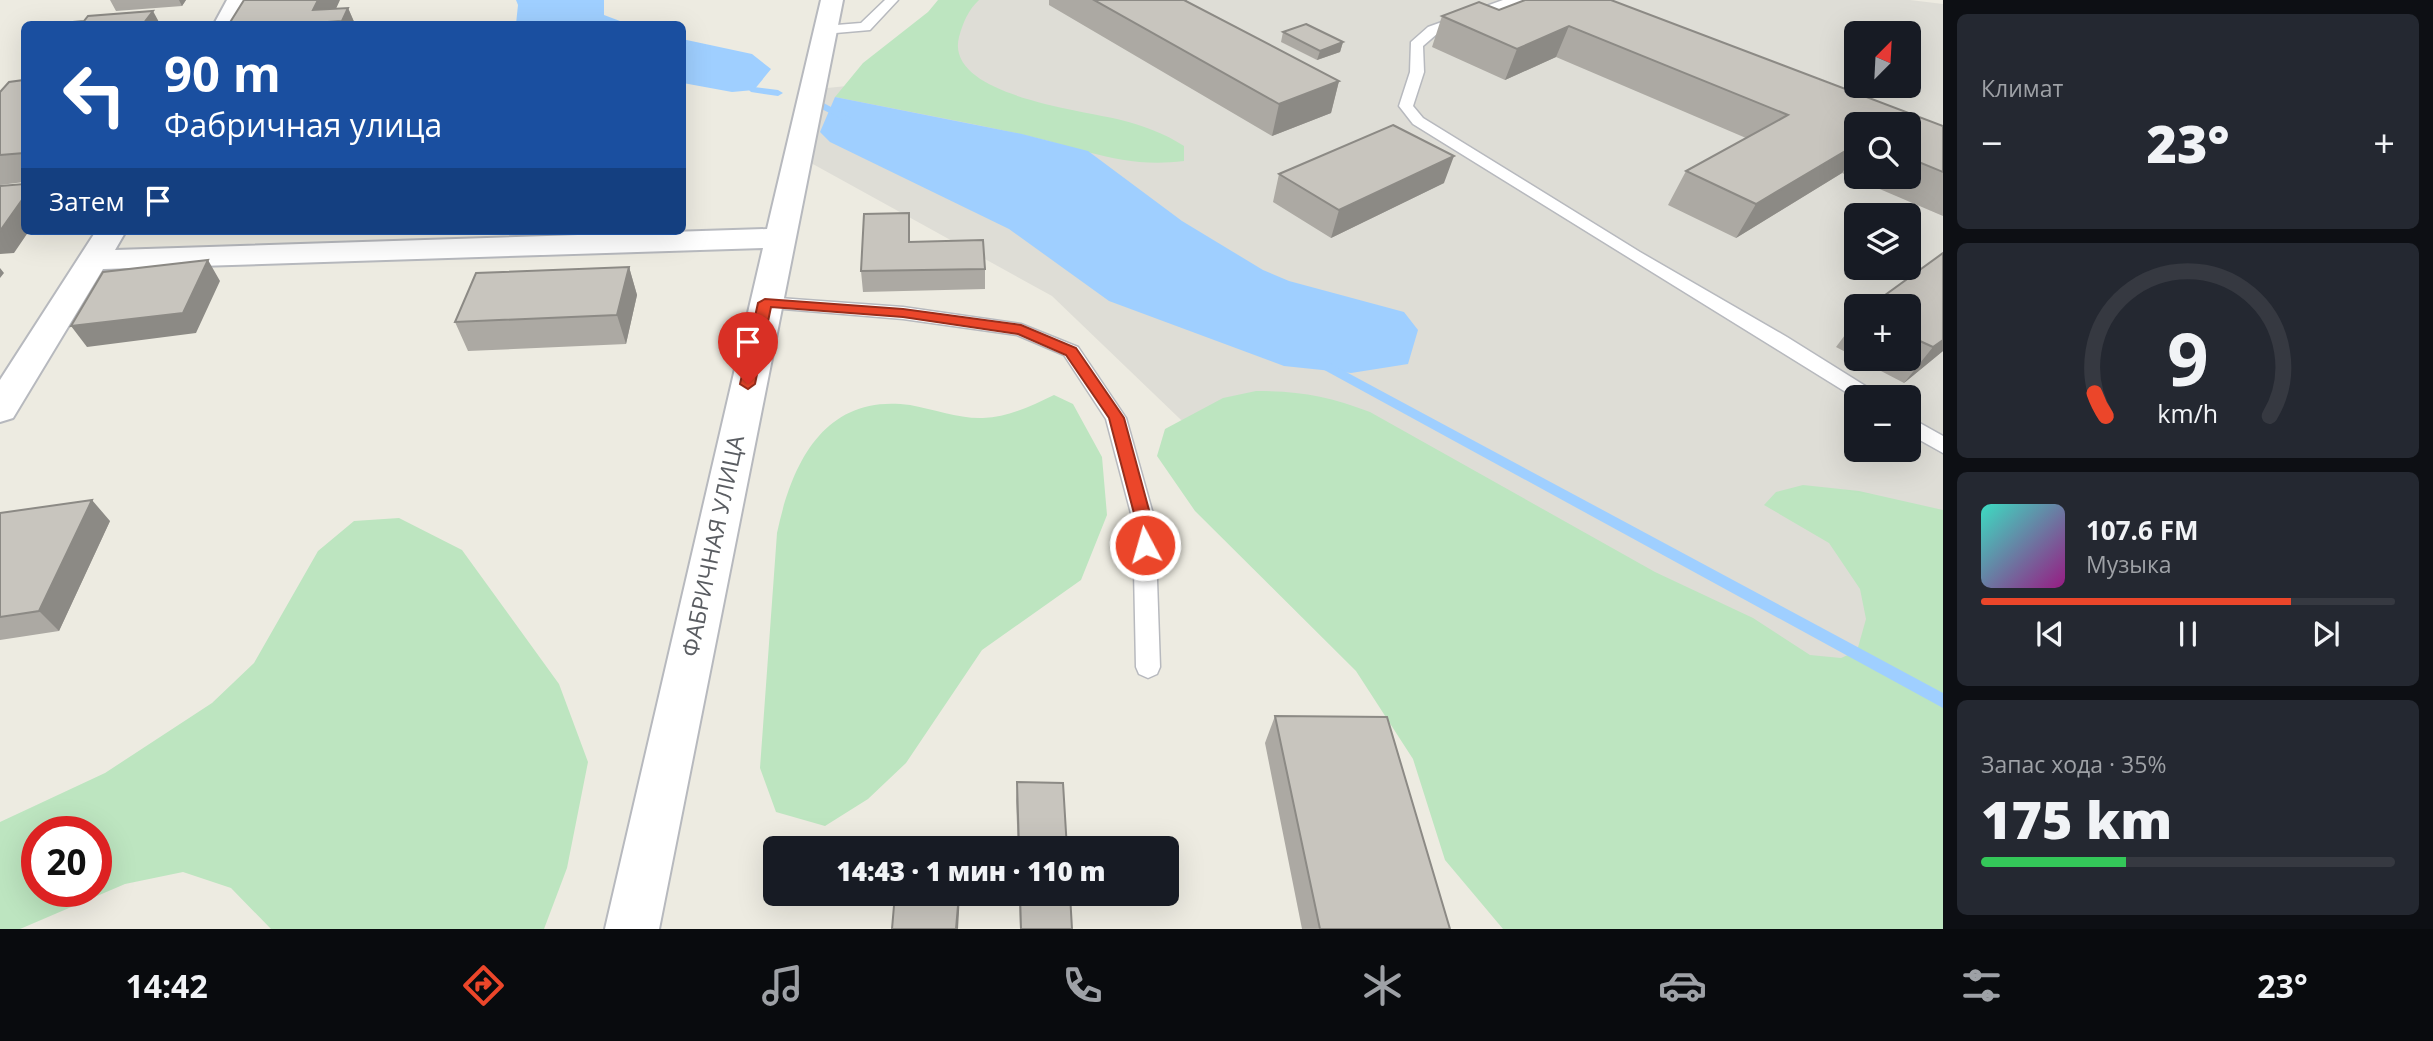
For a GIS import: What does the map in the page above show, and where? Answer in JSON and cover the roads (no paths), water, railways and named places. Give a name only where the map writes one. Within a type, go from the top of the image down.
[{"type":"street","points":[[227,21],[238,0]]},
{"type":"street","name":"ФАБРИЧНАЯ УЛИЦА","points":[[632,929],[828,15]]},
{"type":"street","points":[[0,409],[109,235]]},
{"type":"street","points":[[95,260],[779,238]]},
{"type":"lane","points":[[828,15],[865,27],[892,0]]},
{"type":"lane","points":[[1523,0],[1512,1],[1433,30],[1416,45],[1417,72],[1406,106],[1418,121],[1634,256],[1780,341],[1849,385]]},
{"type":"lane","points":[[765,303],[903,313],[1021,330],[1071,351],[1116,418],[1144,521],[1148,667]]},
{"type":"lane","points":[[1921,432],[1943,446]]},
{"type":"water","points":[[516,0],[604,0],[604,15],[620,21],[516,21]]},
{"type":"water","points":[[686,40],[752,54],[771,69],[754,90],[732,92],[686,84]]},
{"type":"water","points":[[835,97],[1022,134],[1088,151],[1182,221],[1263,270],[1289,281],[1404,312],[1418,330],[1408,364],[1351,373],[1284,366],[1109,301],[1009,229],[830,142],[820,132]]},
{"type":"waterway","points":[[754,90],[778,93]]},
{"type":"waterway","points":[[817,103],[846,118]]},
{"type":"waterway","points":[[1322,363],[1943,701]]}]
